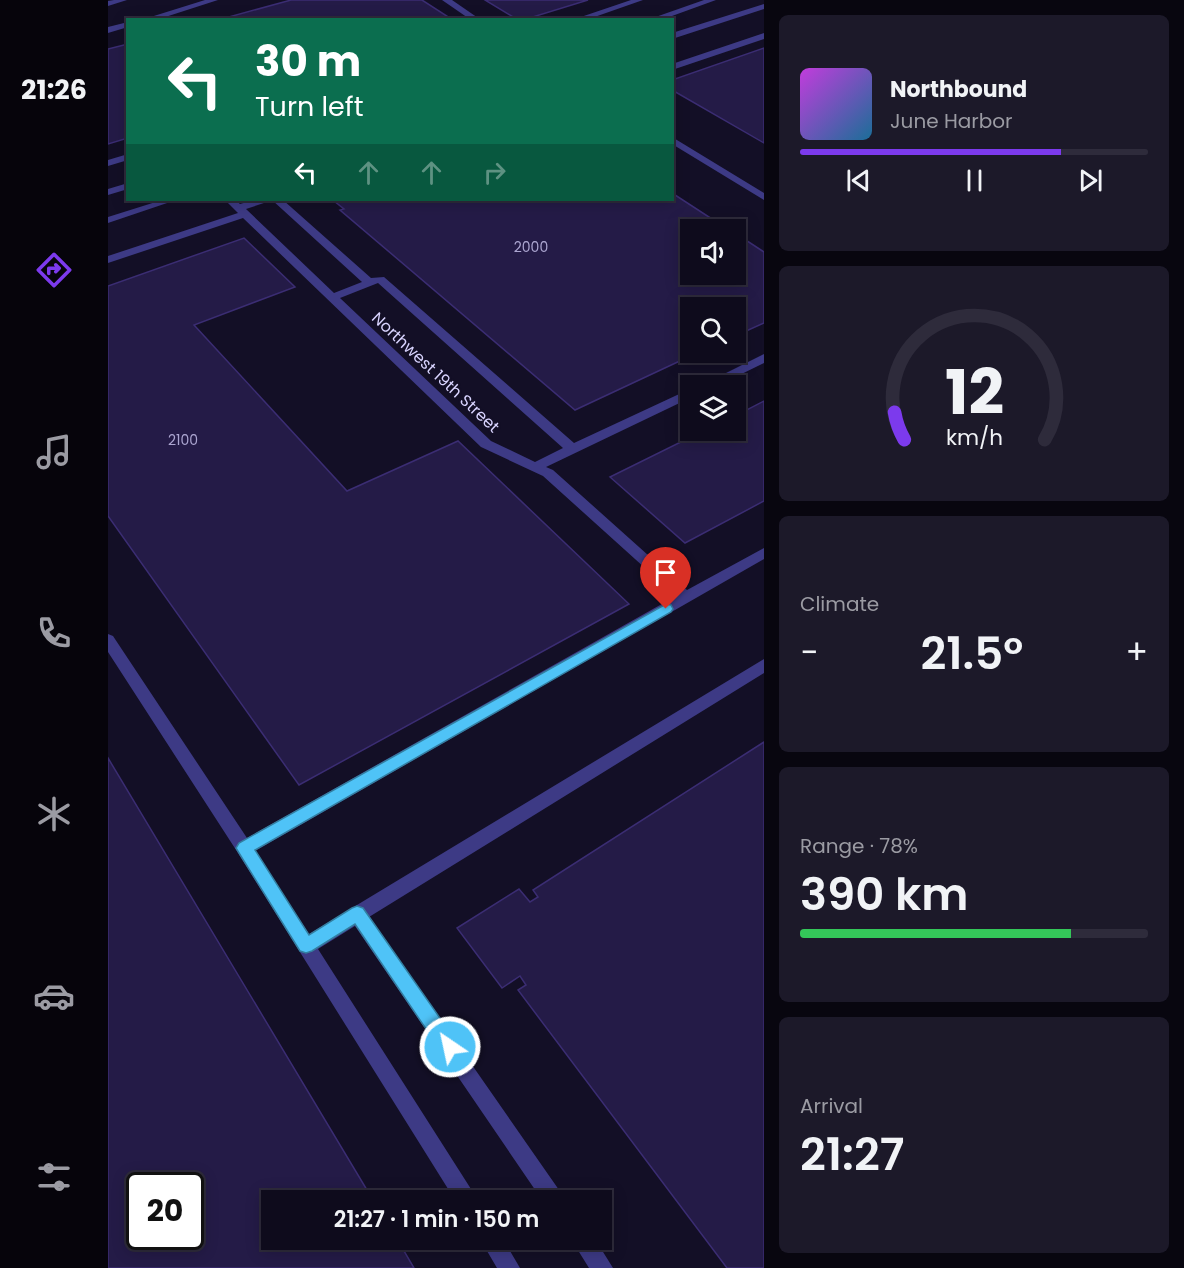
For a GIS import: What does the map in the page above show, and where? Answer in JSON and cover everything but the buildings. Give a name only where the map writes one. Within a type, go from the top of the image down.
[{"type":"street","points":[[109,2],[123,0]]},
{"type":"street","points":[[152,18],[214,0]]},
{"type":"street","points":[[446,0],[474,18]]},
{"type":"street","points":[[582,18],[639,0]]},
{"type":"street","points":[[657,18],[712,0]]},
{"type":"street","points":[[674,35],[764,6]]},
{"type":"street","points":[[108,30],[126,25]]},
{"type":"street","points":[[674,65],[764,36]]},
{"type":"street","points":[[674,141],[764,197]]},
{"type":"street","points":[[108,163],[126,158]]},
{"type":"street","points":[[108,192],[126,187]]},
{"type":"street","points":[[108,220],[168,201]]},
{"type":"street","points":[[108,260],[238,207],[259,201]]},
{"type":"street","points":[[278,201],[370,283]]},
{"type":"street","name":"Northwest 19th Street","points":[[238,207],[486,444],[548,473],[686,597]]},
{"type":"street","points":[[333,297],[380,279],[572,449]]},
{"type":"street","points":[[729,375],[764,358]]},
{"type":"street","points":[[535,467],[680,398]]},
{"type":"street","points":[[244,848],[764,554]]},
{"type":"street","points":[[108,640],[244,848],[460,1190]]},
{"type":"street","points":[[306,946],[764,665]]},
{"type":"street","points":[[357,914],[548,1190]]},
{"type":"street","points":[[498,1250],[509,1268]]},
{"type":"street","points":[[590,1250],[602,1268]]},
{"type":"route","points":[[450,1047],[357,914],[306,946],[244,848],[666,609]]}]
